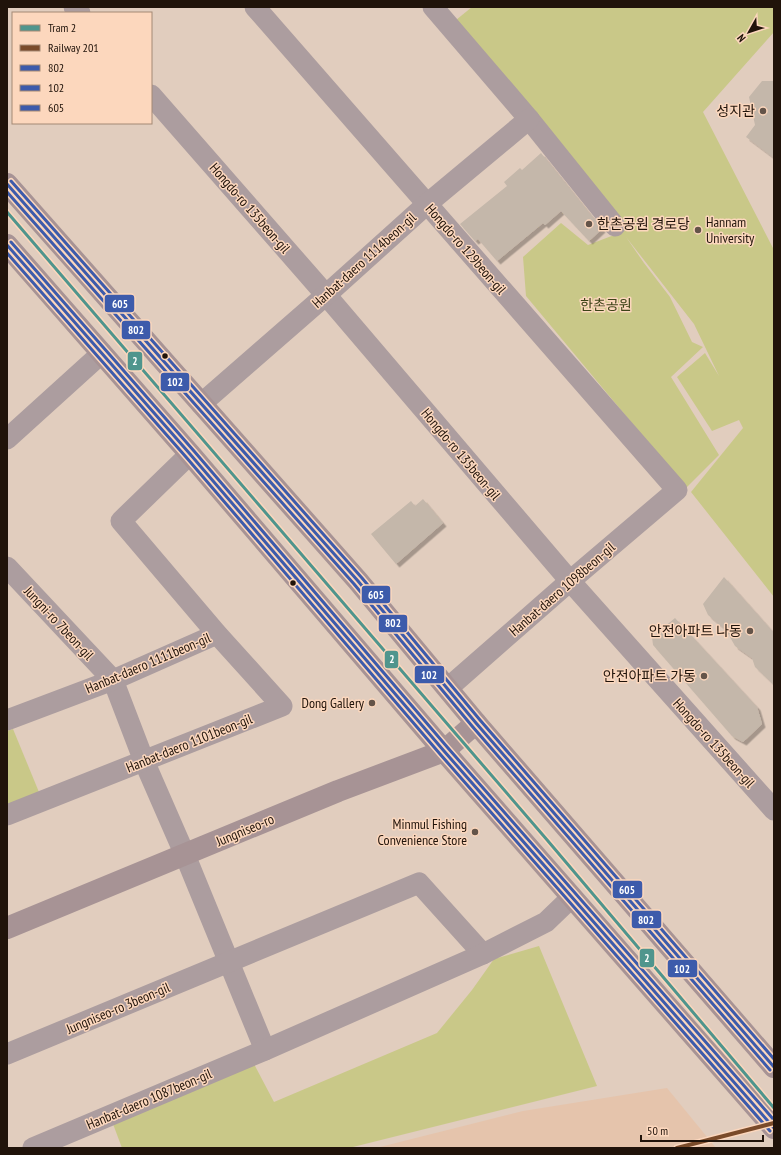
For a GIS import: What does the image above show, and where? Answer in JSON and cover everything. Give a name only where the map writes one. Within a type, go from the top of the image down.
[{"type":"main road","points":[[7,184],[358,581],[476,723],[774,1067]]},
{"type":"main road","points":[[7,245],[190,454],[444,751],[774,1128]]},
{"type":"main road","name":"Jungniseo-ro","points":[[7,928],[338,791],[444,751],[476,723]]},
{"type":"street","name":"Hongdo-ro 129beon-gil","points":[[255,7],[677,490]]},
{"type":"street","points":[[433,7],[529,118],[615,226]]},
{"type":"street","name":"Hongdo-ro 135beon-gil","points":[[152,96],[326,295],[570,581],[774,810]]},
{"type":"street","name":"Hanbat-daero 1114beon-gil","points":[[201,404],[326,295],[427,204],[529,118]]},
{"type":"street","points":[[7,439],[102,353]]},
{"type":"street","name":"Hanbat-daero 1111beon-gil","points":[[7,720],[113,680],[217,634],[121,521],[190,454]]},
{"type":"street","name":"Hanbat-daero 1098beon-gil","points":[[448,688],[677,490]]},
{"type":"street","name":"Jungni-ro 7beon-gil","points":[[7,567],[113,680],[144,761],[185,855]]},
{"type":"street","name":"Hanbat-daero 1101beon-gil","points":[[7,815],[282,706],[217,634]]},
{"type":"street","points":[[185,855],[265,1050]]},
{"type":"street","name":"Jungniseo-ro 3beon-gil","points":[[7,1054],[418,883],[483,954]]},
{"type":"street","name":"Hanbat-daero 1087beon-gil","points":[[32,1148],[265,1050],[483,954],[546,922],[572,897]]},
{"type":"shaded area","points":[[667,1088],[716,1148],[376,1148],[523,1111]]},
{"type":"green space","name":"Hannam University","points":[[472,7],[774,7],[774,32],[703,112],[774,250],[774,597],[691,492],[743,428],[739,420],[712,431],[677,377],[705,353],[719,376],[694,324],[626,237],[670,297],[692,342],[703,347],[671,377],[719,455],[686,488],[526,296],[523,257],[561,223],[588,245],[622,232],[456,20]]},
{"type":"green space","points":[[13,729],[41,797],[7,810],[7,731]]},
{"type":"green space","points":[[539,946],[597,1086],[349,1148],[122,1148],[113,1124],[254,1064],[274,1102],[437,1033],[472,990],[494,959]]},
{"type":"building","name":"성지관","points":[[762,81],[774,81],[774,158],[746,137],[755,125],[749,97]]},
{"type":"building","points":[[541,153],[602,229],[589,241],[561,211],[545,225],[543,223],[497,261],[478,239],[475,241],[460,224],[507,186],[504,182],[520,168],[522,170]]},
{"type":"building","points":[[423,499],[443,523],[396,564],[371,534],[411,501],[415,506]]},
{"type":"building","name":"안전아파트 나동","points":[[724,577],[774,633],[774,685],[755,667],[752,658],[735,646],[726,630],[708,615],[703,604]]},
{"type":"building","name":"안전아파트 가동","points":[[675,618],[757,707],[762,724],[743,742],[732,736],[653,645],[652,637]]},
{"type":"tram line","name":"2","points":[[7,212],[548,841],[774,1108]]},
{"type":"rail line","name":"201","points":[[677,1148],[774,1123]]},
{"type":"transit line","name":"605","points":[[11,181],[362,578],[480,720],[774,1059]]},
{"type":"transit line","name":"802","points":[[7,184],[358,581],[476,723],[774,1067]]},
{"type":"transit line","name":"102","points":[[7,192],[354,584],[472,726],[770,1070]]},
{"type":"transit line","name":"605","points":[[11,242],[194,451],[448,748],[774,1120]]},
{"type":"transit line","name":"802","points":[[7,245],[190,454],[444,751],[774,1128]]},
{"type":"transit line","name":"102","points":[[7,253],[186,457],[440,754],[770,1131]]},
{"type":"place","name":"성지관","points":[[763,111]]},
{"type":"place","name":"한촌공원 경로당","points":[[589,224]]},
{"type":"place","name":"Hannam University","points":[[698,230]]},
{"type":"place","name":"안전아파트 나동","points":[[750,631]]},
{"type":"place","name":"안전아파트 가동","points":[[704,676]]},
{"type":"place","name":"Dong Gallery","points":[[372,703]]},
{"type":"place","name":"Minmul Fishing Convenience Store","points":[[475,832]]},
{"type":"park label","name":"한촌공원","points":[[606,305]]}]
